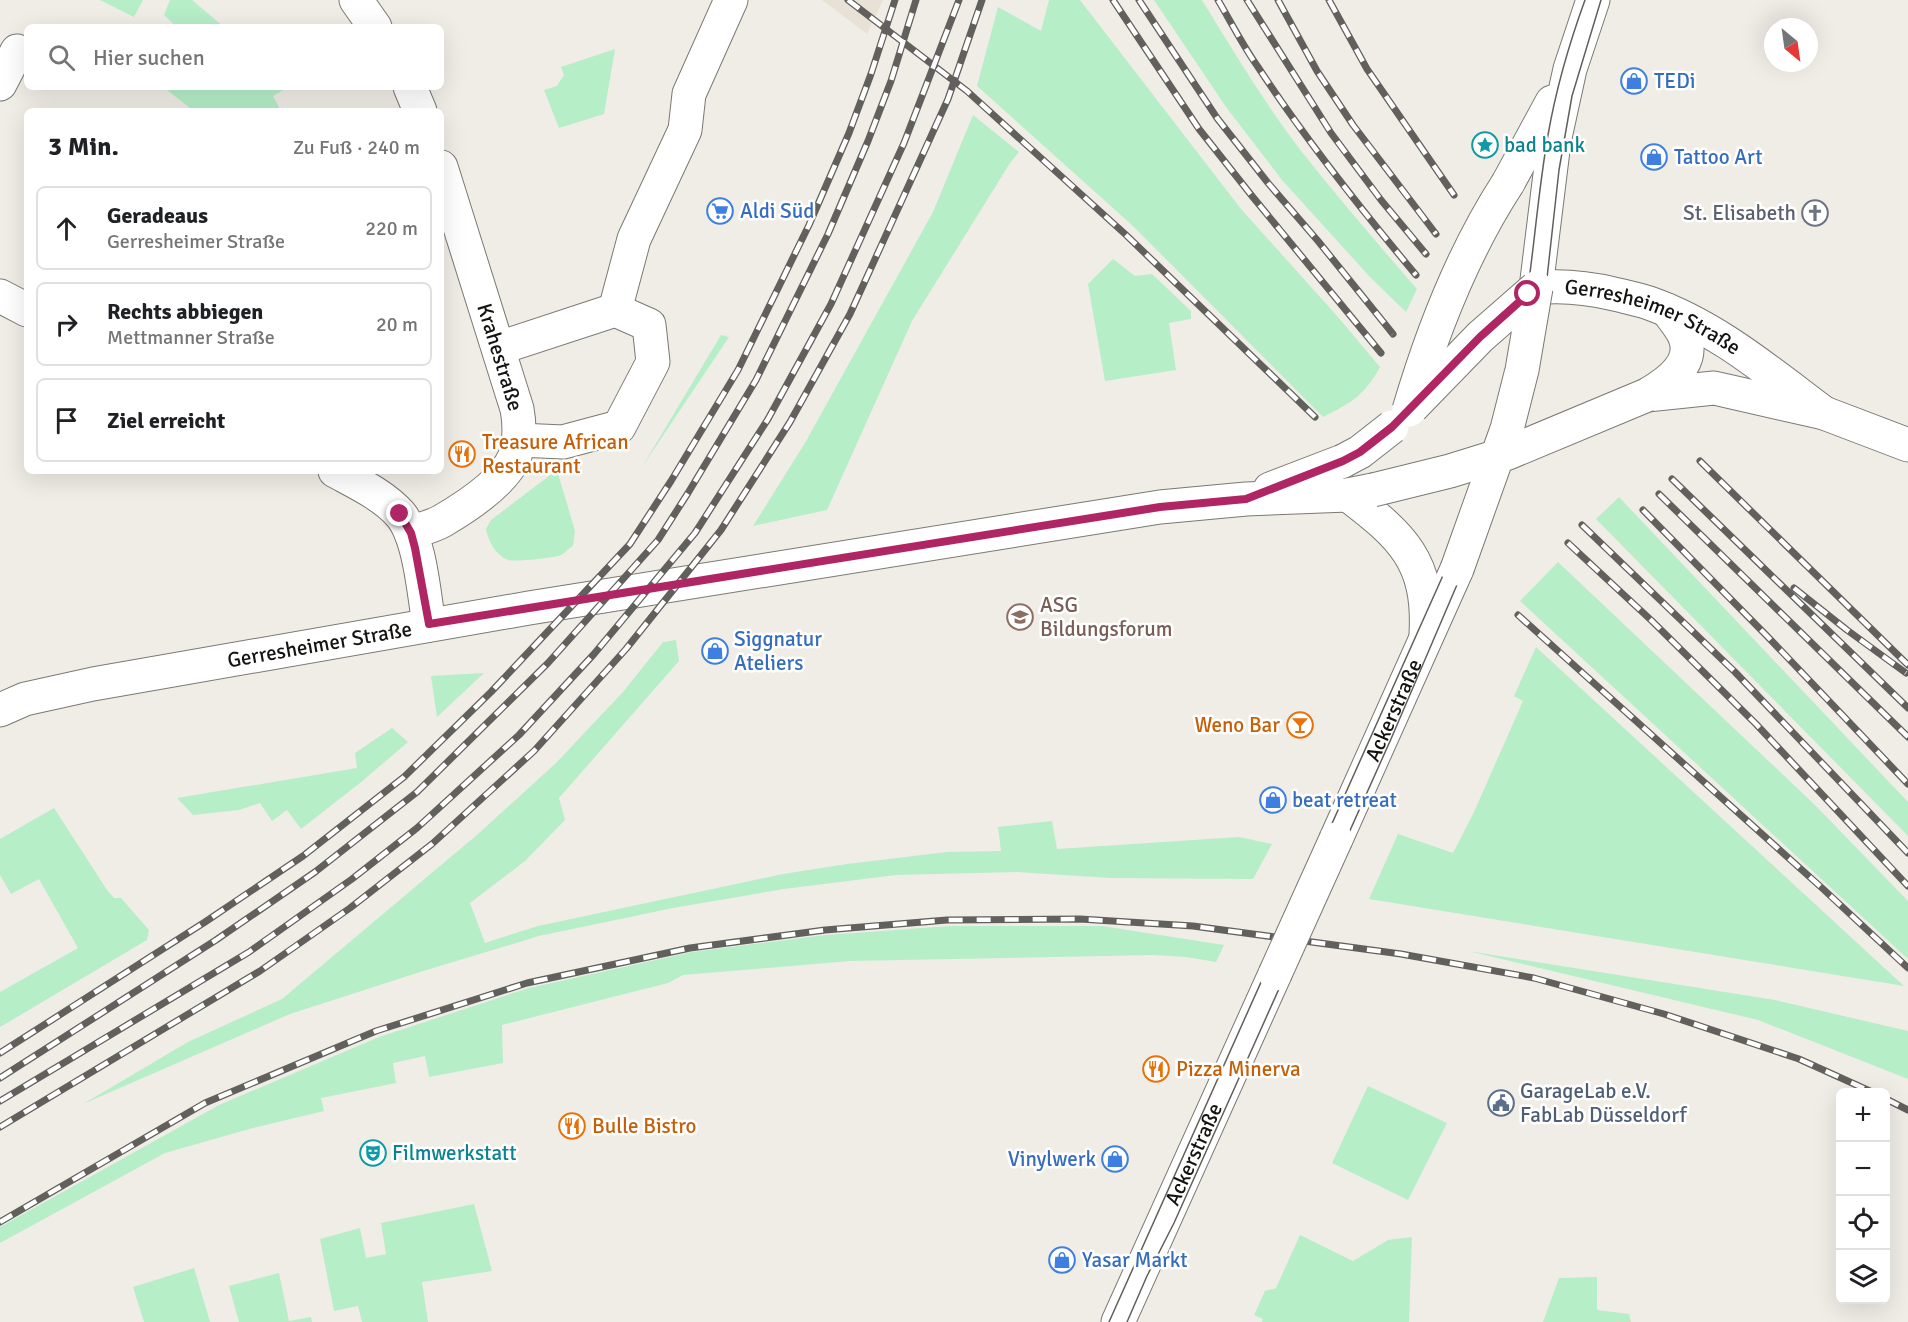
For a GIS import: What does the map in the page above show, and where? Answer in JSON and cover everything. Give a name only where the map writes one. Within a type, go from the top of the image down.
[{"type":"street","points":[[356,0],[373,24]]},
{"type":"street","points":[[615,310],[634,239],[685,130],[689,94],[731,0]]},
{"type":"street","name":"Ackerstraße","points":[[1118,1322],[1457,569],[1498,456],[1522,370],[1536,288],[1554,142],[1570,69],[1593,0]]},
{"type":"street","points":[[0,84],[17,51]]},
{"type":"street","name":"Ackerstraße","points":[[1408,410],[1440,320],[1480,228],[1508,183],[1570,69]]},
{"type":"street","points":[[411,90],[419,108]]},
{"type":"street","name":"Krahestraße","points":[[411,533],[441,522],[500,479],[514,456],[519,440],[520,426],[517,409],[444,177]]},
{"type":"street","name":"Gerresheimer Straße","points":[[1246,499],[1343,461],[1360,452],[1384,434],[1487,330],[1536,288],[1578,288],[1647,302],[1667,310],[1732,345],[1824,413]]},
{"type":"street","points":[[0,296],[24,308]]},
{"type":"street","points":[[499,348],[615,310],[649,325],[653,362],[619,427],[563,442],[519,440]]},
{"type":"street","points":[[1647,395],[1673,378],[1686,360],[1686,339],[1667,310]]},
{"type":"street","name":"Gerresheimer Straße","points":[[0,710],[25,699],[93,684],[429,624],[1160,507],[1361,492],[1450,471],[1498,456],[1647,395],[1714,388],[1824,413],[1908,445]]},
{"type":"street","points":[[340,474],[373,492],[400,514],[411,533],[429,624]]},
{"type":"street","points":[[1361,492],[1411,554],[1417,567],[1427,611],[1425,638]]},
{"type":"shaded area","points":[[822,0],[883,0],[867,34]]},
{"type":"green space","points":[[100,0],[143,0],[134,17]]},
{"type":"green space","points":[[170,0],[192,0],[220,24],[174,24],[164,15]]},
{"type":"green space","points":[[1049,0],[1080,0],[1241,209],[1380,367],[1356,398],[1323,417],[1133,226],[977,86],[998,7],[1041,31]]},
{"type":"green space","points":[[1154,0],[1202,0],[1288,134],[1417,289],[1406,312],[1370,277],[1282,180],[1226,107]]},
{"type":"green space","points":[[615,49],[604,114],[559,128],[544,90],[557,86],[564,75],[561,67]]},
{"type":"green space","points":[[167,90],[284,90],[273,96],[279,108],[190,108]]},
{"type":"green space","points":[[973,115],[1019,152],[912,321],[827,510],[753,526],[805,443],[933,212]]},
{"type":"green space","points":[[1113,259],[1135,276],[1152,274],[1191,311],[1191,319],[1169,323],[1176,370],[1105,381],[1088,284]]},
{"type":"green space","points":[[721,335],[729,337],[642,467]]},
{"type":"green space","points":[[557,470],[575,531],[573,546],[561,555],[551,557],[518,560],[503,558],[488,538],[486,529],[491,520]]},
{"type":"green space","points":[[1619,497],[1908,802],[1908,836],[1596,519]]},
{"type":"green space","points":[[1558,562],[1814,804],[1908,901],[1908,959],[1520,601]]},
{"type":"green space","points":[[676,640],[679,661],[559,798],[565,820],[525,861],[470,903],[485,943],[538,926],[783,874],[947,852],[1001,851],[998,827],[1052,821],[1057,849],[1239,837],[1272,844],[1253,879],[1111,878],[1016,872],[896,875],[784,889],[673,908],[539,936],[290,1014],[83,1104],[188,1042],[282,999],[478,834],[556,763],[623,692],[663,642]]},
{"type":"green space","points":[[1536,647],[1904,986],[1369,899],[1398,834],[1453,853],[1474,812],[1523,701],[1514,696]]},
{"type":"green space","points":[[484,673],[437,717],[431,676]]},
{"type":"green space","points":[[392,728],[408,742],[301,829],[287,810],[272,821],[260,803],[239,810],[193,815],[177,798],[357,768],[355,753]]},
{"type":"green space","points":[[54,808],[107,890],[114,898],[121,898],[149,930],[147,940],[0,1027],[0,992],[78,948],[39,879],[11,894],[0,875],[0,839]]},
{"type":"green space","points":[[950,926],[1102,926],[1224,945],[1216,962],[1154,955],[850,961],[683,975],[668,983],[502,1025],[503,1063],[429,1077],[425,1056],[393,1063],[396,1083],[321,1098],[324,1111],[165,1153],[0,1243],[0,1227],[219,1105],[379,1037],[529,988],[692,952],[826,935]]},
{"type":"green space","points":[[1468,951],[1775,1000],[1908,1031],[1908,1079],[1758,1020]]},
{"type":"green space","points":[[1368,1086],[1447,1123],[1408,1200],[1332,1163]]},
{"type":"green space","points":[[474,1204],[492,1271],[422,1282],[428,1322],[362,1322],[358,1306],[334,1311],[320,1239],[360,1228],[366,1258],[386,1254],[381,1223]]},
{"type":"green space","points":[[1300,1235],[1353,1261],[1388,1240],[1412,1237],[1409,1322],[1262,1322],[1263,1319],[1254,1315],[1265,1291],[1276,1288]]},
{"type":"green space","points":[[194,1268],[210,1322],[144,1322],[133,1287]]},
{"type":"green space","points":[[279,1273],[289,1321],[311,1317],[312,1322],[239,1322],[229,1286]]},
{"type":"green space","points":[[1597,1277],[1597,1310],[1629,1314],[1631,1322],[1543,1322],[1559,1278]]},
{"type":"tram line","points":[[1109,1322],[1449,562],[1481,480],[1500,424],[1514,367],[1524,313],[1551,118],[1585,0]]},
{"type":"tram line","points":[[1127,1322],[1174,1223],[1391,739],[1486,517],[1512,439],[1532,359],[1546,287],[1559,170],[1572,96],[1601,0]]},
{"type":"railway","points":[[848,0],[967,91],[1125,234],[1315,417]]},
{"type":"railway","points":[[0,1053],[205,922],[303,856],[404,777],[491,692],[630,544],[738,370],[809,225],[849,133],[895,0]]},
{"type":"railway","points":[[0,1078],[216,940],[315,872],[417,792],[548,663],[658,540],[756,380],[828,234],[891,81],[916,0]]},
{"type":"railway","points":[[0,1101],[249,952],[352,879],[417,828],[519,735],[594,654],[695,533],[768,419],[831,304],[904,143],[959,0]]},
{"type":"railway","points":[[0,1127],[260,971],[350,908],[432,844],[534,751],[626,649],[721,530],[790,422],[850,314],[948,99],[982,0]]},
{"type":"railway","points":[[1113,0],[1199,129],[1381,353]]},
{"type":"railway","points":[[1139,0],[1217,118],[1393,334]]},
{"type":"railway","points":[[1218,0],[1247,51],[1295,121],[1416,275]]},
{"type":"railway","points":[[1247,0],[1331,133],[1381,200],[1426,254]]},
{"type":"railway","points":[[1278,0],[1317,71],[1353,125],[1436,234]]},
{"type":"railway","points":[[1329,0],[1367,69],[1454,195]]},
{"type":"railway","points":[[1700,461],[1908,665]]},
{"type":"railway","points":[[1672,479],[1908,708]]},
{"type":"railway","points":[[1659,494],[1908,737]]},
{"type":"railway","points":[[1643,510],[1908,784]]},
{"type":"railway","points":[[1582,525],[1735,672],[1908,853]]},
{"type":"railway","points":[[1568,543],[1652,621],[1756,724],[1908,886]]},
{"type":"railway","points":[[1794,588],[1906,673]]},
{"type":"railway","points":[[1518,615],[1908,968]]},
{"type":"railway","points":[[0,1222],[205,1103],[376,1031],[527,983],[690,948],[825,930],[947,920],[1080,919],[1193,926],[1401,954],[1534,978],[1664,1014],[1799,1059],[1863,1088]]},
{"type":"railway","points":[[1890,1101],[1908,1110]]},
{"type":"place","name":"TEDi","points":[[1634,81]]},
{"type":"place","name":"bad bank","points":[[1485,145]]},
{"type":"place","name":"Tattoo Art","points":[[1654,157]]},
{"type":"place","name":"Aldi Süd","points":[[720,211]]},
{"type":"place","name":"St. Elisabeth","points":[[1815,213]]},
{"type":"place","name":"Treasure African Restaurant","points":[[462,454]]},
{"type":"place","name":"ASG Bildungsforum","points":[[1020,617]]},
{"type":"place","name":"Siggnatur Ateliers","points":[[715,651]]},
{"type":"place","name":"Weno Bar","points":[[1300,725]]},
{"type":"place","name":"beat retreat","points":[[1273,800]]},
{"type":"place","name":"Pizza Minerva","points":[[1156,1069]]},
{"type":"place","name":"GarageLab e.V. FabLab Düsseldorf","points":[[1501,1103]]},
{"type":"place","name":"Bulle Bistro","points":[[572,1126]]},
{"type":"place","name":"Filmwerkstatt","points":[[373,1153]]},
{"type":"place","name":"Vinylwerk","points":[[1115,1159]]},
{"type":"place","name":"Yasar Markt","points":[[1062,1260]]},
{"type":"route","points":[[400,514],[411,533],[415,548],[429,624],[1160,507],[1246,499],[1343,461],[1360,452],[1392,427],[1480,337],[1528,294]]}]
